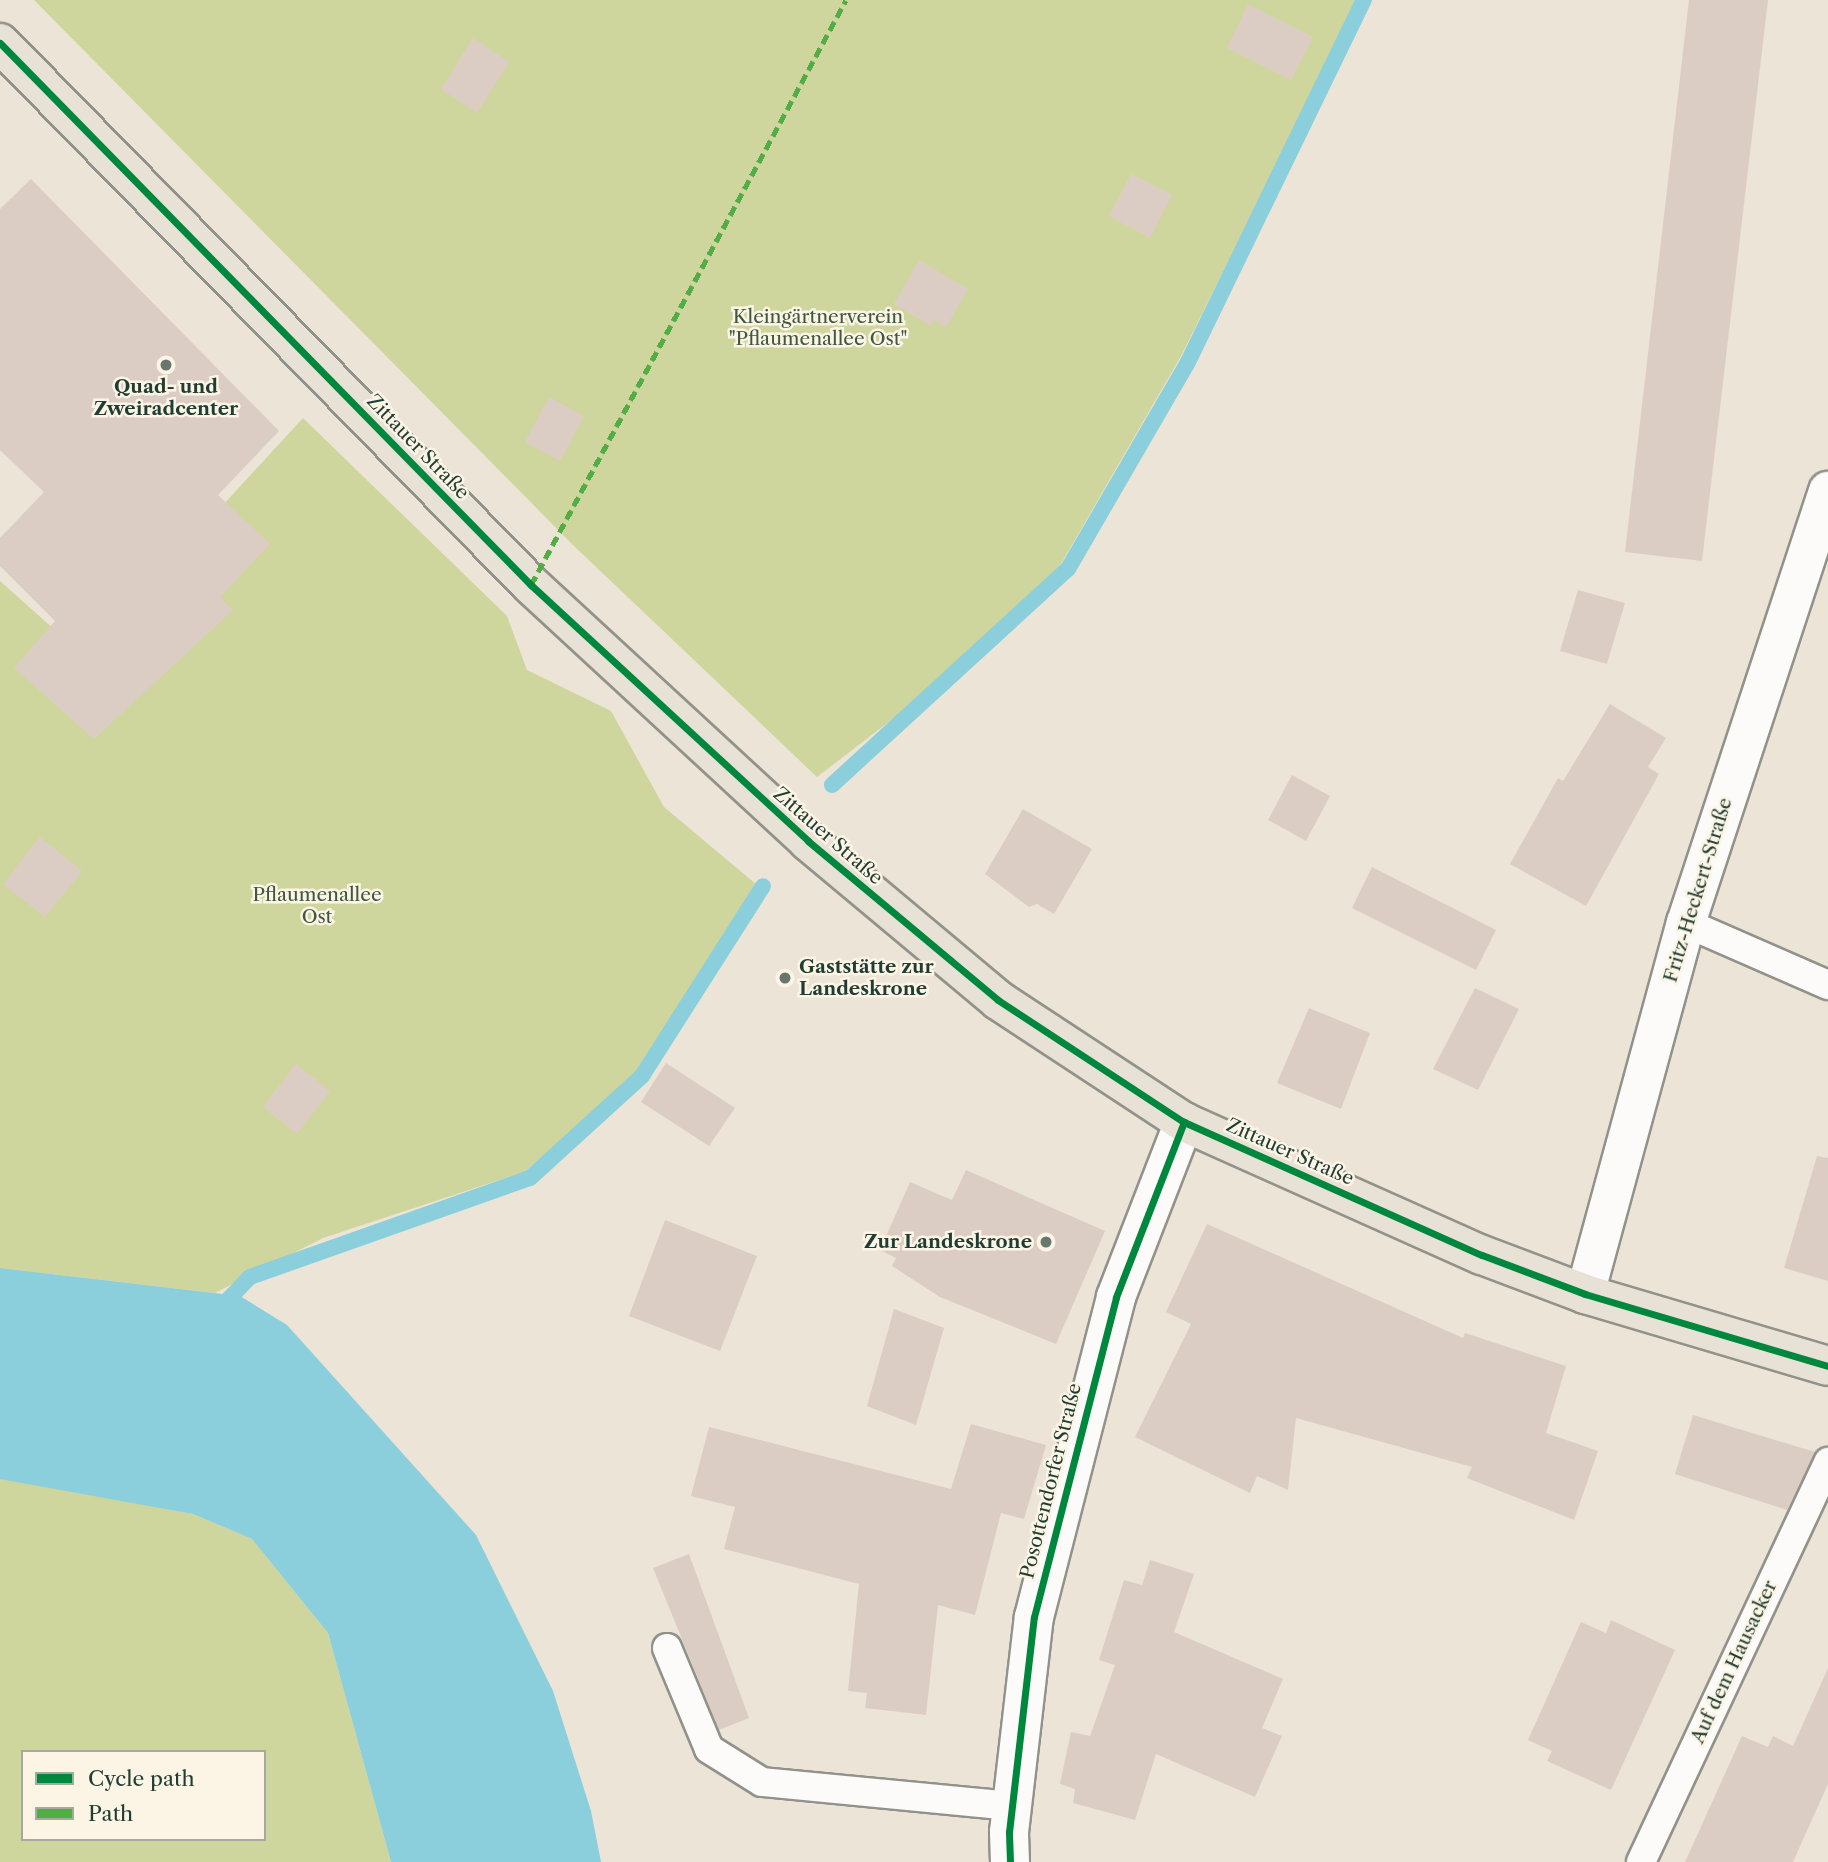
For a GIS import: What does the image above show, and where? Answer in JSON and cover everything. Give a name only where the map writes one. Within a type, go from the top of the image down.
[{"type":"main road","name":"Zittauer Straße","points":[[0,43],[531,585],[807,841],[998,1000],[1184,1122],[1482,1255],[1585,1294],[1828,1366]]},
{"type":"street","name":"Fritz-Heckert-Straße","points":[[1585,1294],[1686,923],[1828,491]]},
{"type":"street","name":"Posottendorfer Straße","points":[[1010,1862],[1013,1806],[1034,1617],[1083,1411],[1116,1297],[1184,1122]]},
{"type":"lane","points":[[1686,923],[1828,985]]},
{"type":"lane","name":"Auf dem Hausacker","points":[[1641,1862],[1828,1462]]},
{"type":"lane","points":[[667,1648],[709,1749],[762,1782],[1013,1806]]},
{"type":"green space","name":"Kleingärtnerverein \"Pflaumenallee Ost\"","points":[[34,0],[1358,0],[1181,356],[1061,564],[990,644],[817,777],[574,546]]},
{"type":"green space","name":"Pflaumenallee Ost","points":[[303,418],[507,616],[527,670],[611,711],[664,807],[757,885],[636,1074],[524,1172],[323,1238],[215,1293],[0,1268],[0,581],[84,656]]},
{"type":"green space","points":[[0,1476],[193,1514],[252,1539],[328,1633],[391,1862],[0,1862]]},
{"type":"water","points":[[0,1268],[240,1296],[287,1325],[476,1535],[553,1691],[591,1811],[601,1862],[391,1862],[328,1633],[252,1539],[193,1514],[0,1479]]},
{"type":"building","points":[[1689,0],[1768,0],[1702,561],[1625,552]]},
{"type":"building","points":[[1248,4],[1313,37],[1291,80],[1227,48]]},
{"type":"building","points":[[473,38],[509,62],[477,113],[441,89]]},
{"type":"building","points":[[1131,174],[1172,195],[1150,238],[1109,216]]},
{"type":"building","points":[[31,179],[279,431],[218,495],[270,544],[220,597],[233,610],[94,739],[14,668],[55,621],[0,566],[0,538],[44,492],[0,450],[0,209]]},
{"type":"building","points":[[919,260],[968,289],[946,327],[934,320],[931,326],[894,304]]},
{"type":"building","points":[[549,397],[584,416],[560,461],[525,442]]},
{"type":"building","points":[[1578,590],[1625,603],[1607,664],[1560,651]]},
{"type":"building","points":[[1610,704],[1666,738],[1648,767],[1659,774],[1586,906],[1510,864],[1558,778],[1563,781]]},
{"type":"building","points":[[1292,775],[1330,796],[1306,841],[1268,820]]},
{"type":"building","points":[[1023,809],[1092,849],[1054,914],[1037,904],[1029,907],[985,874]]},
{"type":"building","points":[[40,837],[82,871],[45,917],[3,884]]},
{"type":"building","points":[[1372,867],[1496,930],[1476,970],[1352,908]]},
{"type":"building","points":[[1475,988],[1519,1009],[1478,1090],[1433,1069]]},
{"type":"building","points":[[1309,1008],[1370,1033],[1341,1109],[1277,1083]]},
{"type":"building","points":[[666,1063],[735,1108],[709,1146],[641,1102]]},
{"type":"building","points":[[296,1064],[330,1091],[297,1134],[263,1107]]},
{"type":"building","points":[[1817,1156],[1828,1158],[1828,1281],[1784,1268]]},
{"type":"building","points":[[966,1170],[1105,1231],[1056,1344],[940,1297],[892,1266],[896,1258],[880,1250],[910,1182],[952,1200]]},
{"type":"building","points":[[665,1220],[757,1256],[720,1351],[629,1316]]},
{"type":"building","points":[[1207,1224],[1463,1338],[1465,1333],[1566,1366],[1546,1433],[1598,1451],[1574,1520],[1467,1478],[1472,1467],[1296,1418],[1288,1490],[1257,1476],[1250,1493],[1135,1437],[1191,1324],[1166,1312]]},
{"type":"building","points":[[894,1309],[944,1328],[916,1425],[867,1406]]},
{"type":"building","points":[[1693,1415],[1815,1452],[1787,1510],[1675,1474]]},
{"type":"building","points":[[971,1424],[1046,1445],[1024,1519],[1001,1513],[975,1615],[938,1605],[926,1715],[865,1708],[867,1693],[848,1691],[859,1584],[724,1549],[735,1507],[691,1496],[709,1427],[951,1489]]},
{"type":"building","points":[[689,1554],[749,1718],[719,1730],[653,1568]]},
{"type":"building","points":[[1150,1560],[1194,1574],[1174,1632],[1283,1679],[1262,1728],[1282,1736],[1255,1797],[1156,1754],[1135,1820],[1073,1803],[1075,1789],[1060,1784],[1071,1732],[1090,1736],[1115,1665],[1099,1660],[1124,1580],[1142,1585]]},
{"type":"building","points":[[1611,1620],[1675,1650],[1611,1790],[1547,1761],[1552,1751],[1528,1740],[1581,1622],[1606,1633]]},
{"type":"building","points":[[1828,1668],[1828,1784],[1793,1862],[1685,1862],[1742,1736],[1768,1747],[1773,1736],[1793,1746]]},
{"type":"waterway","points":[[832,785],[1068,569],[1188,362],[1364,0]]},
{"type":"waterway","points":[[219,1309],[250,1277],[530,1178],[642,1076],[763,886]]},
{"type":"marked path","points":[[531,585],[846,0]]},
{"type":"cycle path","points":[[0,43],[531,585],[808,841],[998,1000],[1184,1122],[1482,1255],[1585,1294],[1828,1366]]},
{"type":"cycle path","points":[[1010,1862],[1009,1832],[1034,1617],[1116,1297],[1184,1122]]},
{"type":"place","name":"Quad- und Zweiradcenter","points":[[166,365]]},
{"type":"place","name":"Gaststätte zur Landeskrone","points":[[785,978]]},
{"type":"place","name":"Zur Landeskrone","points":[[1046,1242]]}]
